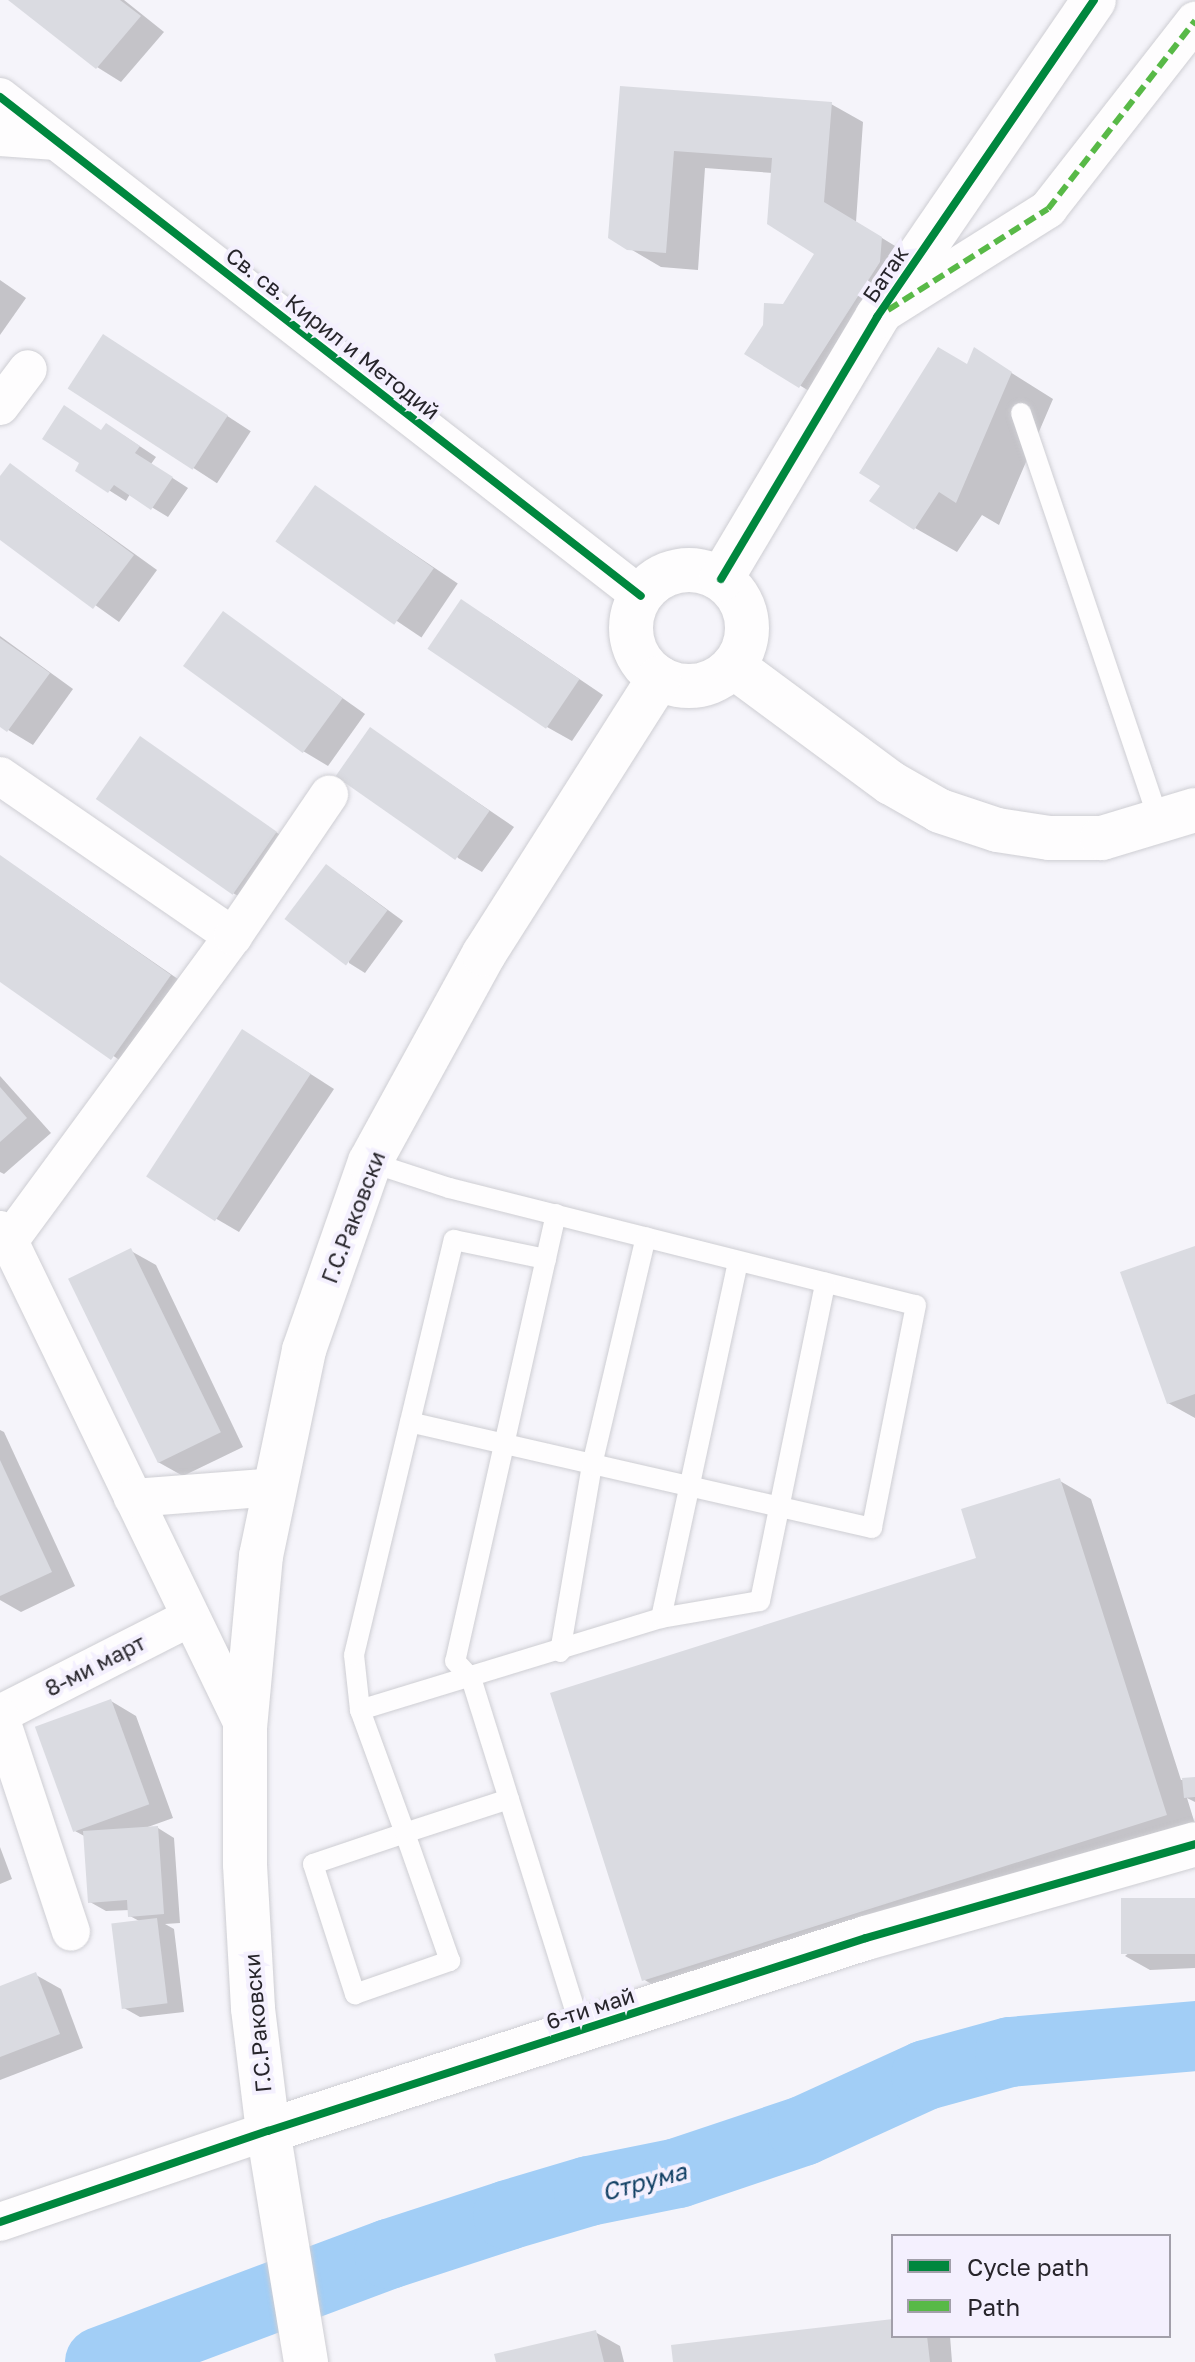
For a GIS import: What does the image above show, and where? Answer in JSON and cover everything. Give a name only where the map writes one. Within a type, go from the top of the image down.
[{"type":"main road","name":"Батак","points":[[721,579],[877,317],[1094,0]]},
{"type":"main road","points":[[694,569],[721,579],[741,600],[748,618],[748,638],[734,667],[712,683],[693,687],[659,678],[642,664],[633,647],[630,627],[641,596],[657,579],[675,571],[694,569]]},
{"type":"main road","points":[[734,667],[891,783],[940,811],[997,830],[1049,838],[1102,838],[1177,815]]},
{"type":"main road","name":"Г.С.Раковски","points":[[304,2352],[271,2150],[253,2008],[247,1907],[245,1728],[261,1556],[304,1350],[370,1162],[484,954],[659,678]]},
{"type":"main road","name":"6-ти май","points":[[271,2150],[581,2030],[866,1938],[1195,1844]]},
{"type":"street","points":[[877,317],[1048,209],[1195,21]]},
{"type":"street","name":"Св. св. Кирил и Методий","points":[[3,111],[56,141],[641,596]]},
{"type":"street","points":[[0,406],[28,369]]},
{"type":"street","points":[[0,776],[233,936]]},
{"type":"street","points":[[4,1235],[233,936],[329,795]]},
{"type":"street","name":"Г.С.Раковски","points":[[4,1235],[245,1728]]},
{"type":"street","points":[[133,1498],[275,1487]]},
{"type":"street","name":"8-ми март","points":[[0,1716],[191,1617]]},
{"type":"street","points":[[0,1716],[71,1932]]},
{"type":"street","name":"6-ти май","points":[[0,2222],[271,2150]]},
{"type":"lane","points":[[1021,413],[1177,815]]},
{"type":"lane","points":[[370,1162],[449,1188],[916,1305],[872,1528],[410,1422]]},
{"type":"lane","points":[[556,1214],[455,1661],[471,1678],[581,2030]]},
{"type":"lane","points":[[560,1652],[592,1465],[646,1237]]},
{"type":"lane","points":[[509,1799],[405,1833],[313,1864],[355,1994],[450,1961],[405,1833],[360,1710],[354,1655],[454,1240],[546,1259]]},
{"type":"lane","points":[[661,1618],[738,1262]]},
{"type":"lane","points":[[360,1710],[560,1652],[661,1618],[760,1601],[825,1283]]},
{"type":"building","points":[[8,0],[120,0],[141,16],[96,69]]},
{"type":"building","points":[[620,86],[832,102],[824,202],[882,237],[880,262],[799,388],[744,354],[763,325],[764,303],[783,304],[814,254],[767,224],[772,158],[674,151],[666,253],[627,250],[608,238]]},
{"type":"building","points":[[103,334],[228,415],[193,470],[68,389]]},
{"type":"building","points":[[938,347],[967,364],[974,347],[1012,372],[956,503],[939,492],[914,530],[869,501],[880,486],[859,473]]},
{"type":"building","points":[[64,405],[101,430],[106,423],[140,446],[135,453],[173,477],[151,510],[114,485],[108,493],[75,471],[79,463],[42,439]]},
{"type":"building","points":[[10,463],[134,555],[93,609],[0,540],[0,476]]},
{"type":"building","points":[[315,485],[434,568],[394,625],[275,542]]},
{"type":"building","points":[[461,599],[580,679],[546,729],[427,649]]},
{"type":"building","points":[[223,611],[343,698],[303,753],[183,666]]},
{"type":"building","points":[[0,638],[50,673],[7,732],[0,727]]},
{"type":"building","points":[[370,727],[490,811],[455,860],[336,776]]},
{"type":"building","points":[[140,736],[277,832],[233,895],[96,799]]},
{"type":"building","points":[[0,855],[171,975],[111,1060],[0,982]]},
{"type":"building","points":[[326,864],[387,910],[346,965],[284,919]]},
{"type":"building","points":[[242,1029],[311,1074],[215,1221],[146,1177]]},
{"type":"building","points":[[0,1087],[27,1118],[0,1142]]},
{"type":"building","points":[[1195,1246],[1195,1394],[1167,1404],[1120,1272]]},
{"type":"building","points":[[131,1248],[221,1432],[158,1463],[68,1279]]},
{"type":"building","points":[[0,1460],[52,1572],[0,1596]]},
{"type":"building","points":[[1060,1478],[1167,1815],[642,1981],[550,1693],[976,1558],[961,1509]]},
{"type":"building","points":[[111,1699],[149,1804],[73,1832],[35,1727]]},
{"type":"building","points":[[1195,1777],[1195,1797],[1184,1798],[1182,1778]]},
{"type":"building","points":[[158,1826],[164,1914],[128,1917],[127,1900],[88,1903],[83,1831]]},
{"type":"building","points":[[1121,1898],[1195,1898],[1195,1954],[1121,1954]]},
{"type":"building","points":[[157,1918],[167,2003],[122,2009],[111,1924]]},
{"type":"building","points":[[36,1972],[60,2034],[0,2057],[0,1986]]},
{"type":"building","points":[[891,2319],[891,2338],[927,2338],[930,2362],[673,2362],[671,2345]]},
{"type":"building","points":[[596,2330],[604,2362],[496,2362],[494,2354]]},
{"type":"waterway","name":"Струма","points":[[100,2362],[389,2254],[589,2191],[678,2173],[803,2131],[926,2075],[1010,2052],[1195,2036]]},
{"type":"marked path","points":[[888,310],[1048,209],[1195,21]]},
{"type":"cycle path","points":[[721,579],[877,317],[1094,0]]},
{"type":"cycle path","points":[[0,97],[641,596]]},
{"type":"cycle path","points":[[0,2222],[268,2131],[866,1938],[1195,1844]]}]
